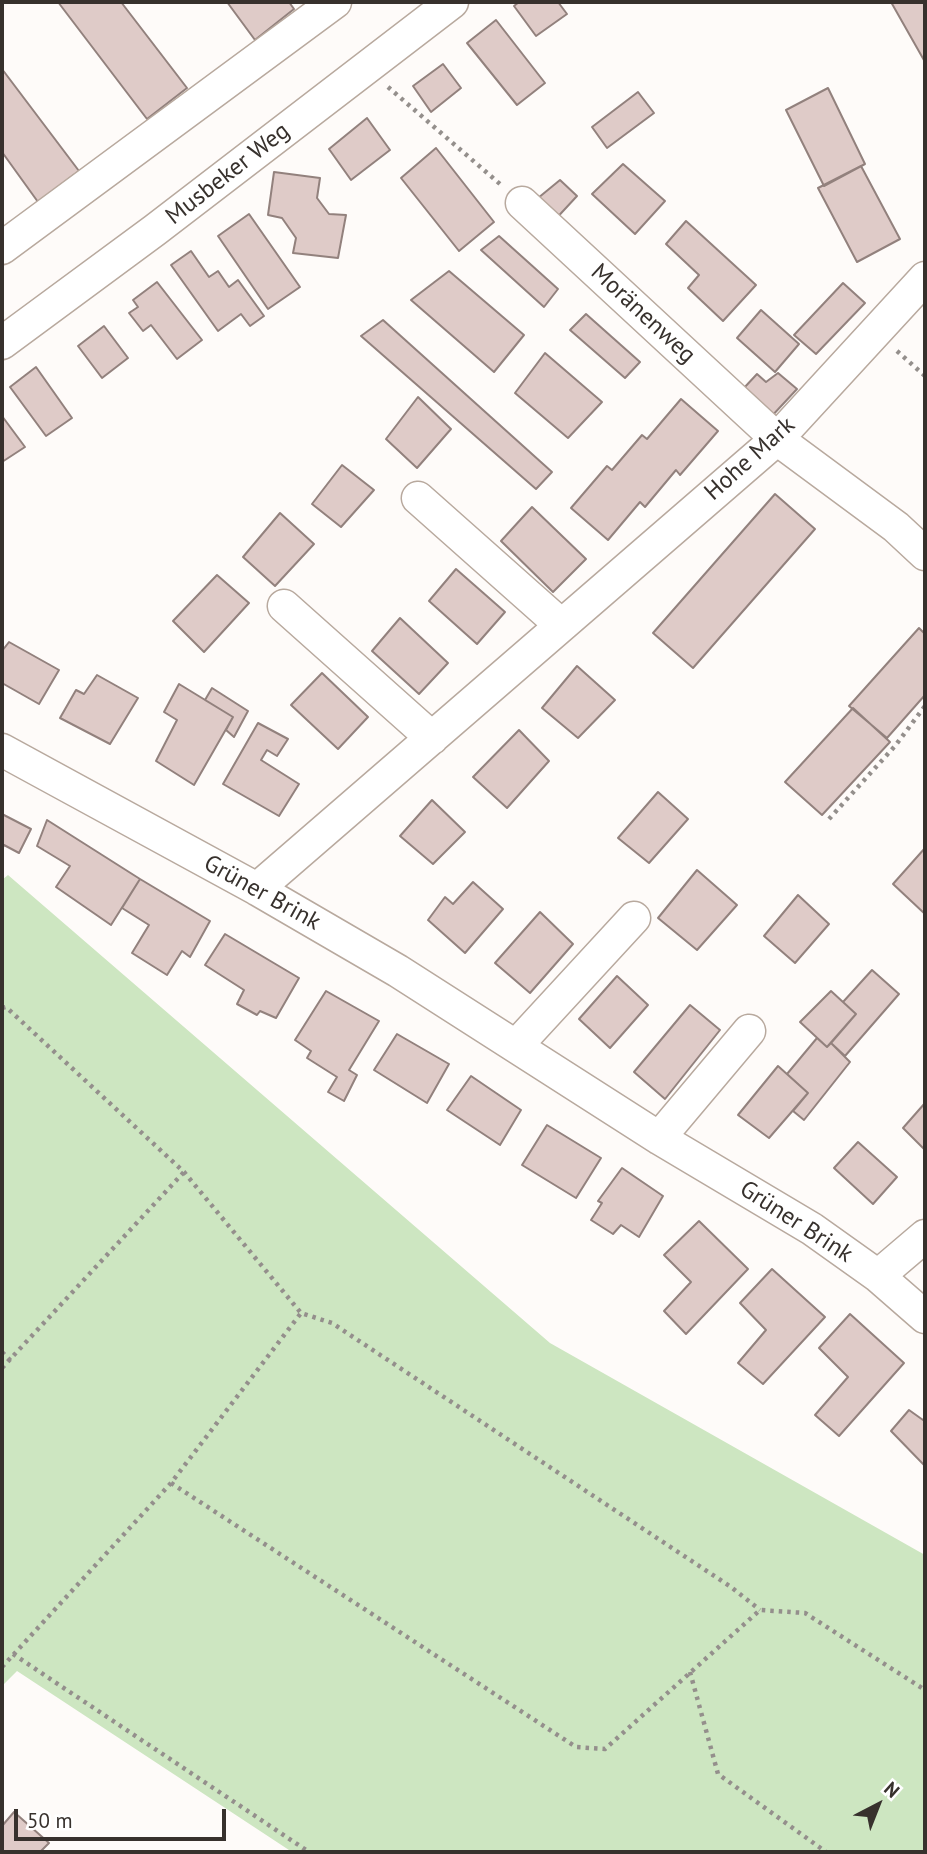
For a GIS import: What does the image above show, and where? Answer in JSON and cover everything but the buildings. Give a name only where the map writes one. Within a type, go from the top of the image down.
[{"type":"street","points":[[2,248],[335,2]]},
{"type":"street","name":"Musbeker Weg","points":[[2,343],[452,2]]},
{"type":"street","name":"Moränenweg","points":[[522,203],[777,439],[896,527],[925,554]]},
{"type":"street","name":"Hohe Mark","points":[[257,889],[777,439],[925,278]]},
{"type":"street","points":[[418,498],[561,625]]},
{"type":"street","points":[[284,606],[432,738]]},
{"type":"street","name":"Grüner Brink","points":[[2,750],[257,889],[398,971],[659,1138],[812,1228],[878,1276],[925,1317]]},
{"type":"street","points":[[516,1046],[634,918]]},
{"type":"street","points":[[659,1138],[749,1031]]},
{"type":"street","points":[[878,1276],[925,1236]]},
{"type":"path","points":[[366,68],[522,203]]},
{"type":"path","points":[[876,331],[925,376]]},
{"type":"path","points":[[829,819],[895,746],[925,706]]},
{"type":"path","points":[[2,1008],[6,1007],[184,1172],[301,1313],[332,1322],[731,1587],[760,1610],[805,1613],[925,1690]]},
{"type":"path","points":[[2,1368],[184,1172]]},
{"type":"path","points":[[2,1667],[172,1483],[301,1313]]},
{"type":"path","points":[[2,1352],[11,1361]]},
{"type":"path","points":[[172,1483],[576,1747],[605,1748],[760,1610]]},
{"type":"path","points":[[13,1654],[309,1852]]},
{"type":"path","points":[[690,1672],[718,1774],[826,1852]]},
{"type":"green space","points":[[8,875],[550,1343],[925,1555],[925,1852],[292,1852],[17,1671],[2,1686],[2,880]]}]
